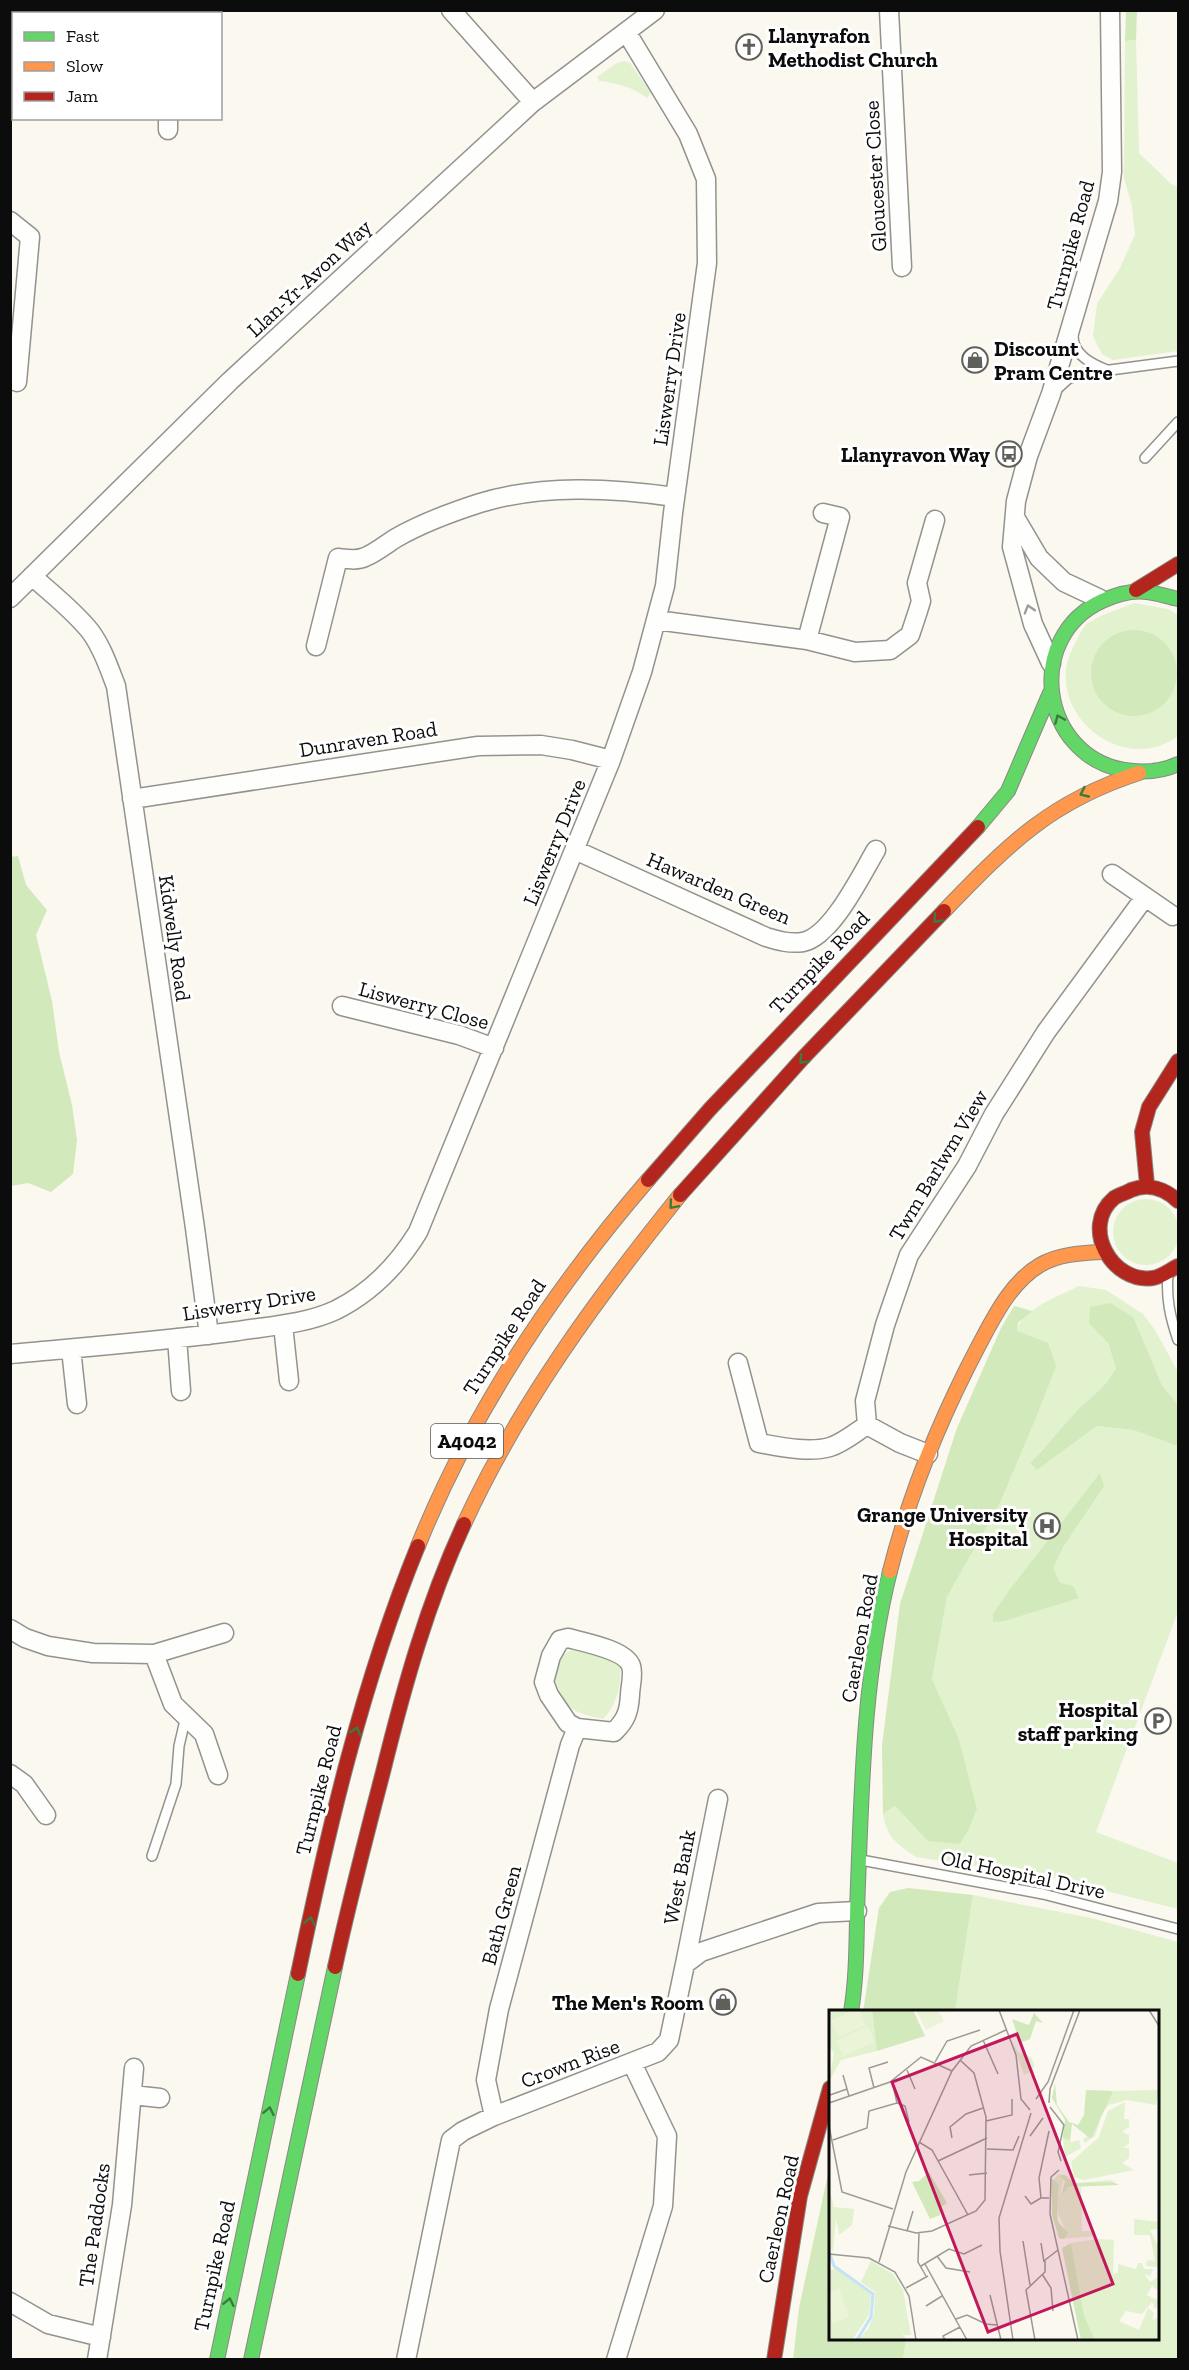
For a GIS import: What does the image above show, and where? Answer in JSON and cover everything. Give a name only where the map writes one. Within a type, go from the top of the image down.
[{"type":"main road","points":[[1136,590],[1179,564]]},
{"type":"main road","points":[[1177,766],[1139,773],[1107,766],[1080,749],[1060,724],[1050,693],[1051,663],[1058,644],[1068,626],[1083,611],[1117,593],[1136,590],[1163,593],[1179,599]]},
{"type":"main road","name":"Turnpike Road","points":[[217,2360],[315,1893],[354,1738],[398,1595],[427,1523],[458,1458],[491,1396],[521,1348],[604,1231],[710,1109],[965,842],[1008,791],[1050,693]]},
{"type":"main road","name":"A4042","points":[[251,2360],[350,1901],[390,1745],[433,1601],[458,1537],[518,1421],[585,1316],[631,1256],[737,1130],[994,859],[1033,824],[1071,799],[1105,783],[1139,773]]},
{"type":"main road","points":[[1147,1185],[1142,1132],[1149,1107],[1179,1061]]},
{"type":"main road","points":[[1173,1270],[1152,1279],[1136,1279],[1121,1273],[1102,1252],[1099,1236],[1100,1221],[1106,1208],[1116,1197],[1128,1190],[1147,1185],[1171,1194],[1179,1201]]},
{"type":"main road","name":"Caerleon Road","points":[[851,2010],[865,1732],[874,1654],[886,1590],[903,1525],[928,1454],[953,1395],[1014,1290],[1035,1269],[1061,1257],[1102,1252]]},
{"type":"main road","name":"Caerleon Road","points":[[774,2360],[800,2196],[829,2095]]},
{"type":"street","points":[[451,10],[533,102]]},
{"type":"street","name":"Llan-Yr-Avon Way","points":[[10,598],[230,381],[533,102],[655,10]]},
{"type":"street","name":"Gloucester Close","points":[[889,10],[902,267]]},
{"type":"street","name":"Turnpike Road","points":[[1051,663],[1033,624],[1014,558],[1012,547],[1016,501],[1028,456],[1051,394],[1074,320],[1108,201],[1112,172],[1110,10]]},
{"type":"street","name":"Liswerry Drive","points":[[10,1354],[209,1335],[284,1325],[333,1311],[354,1300],[376,1284],[407,1250],[432,1201],[611,760],[642,672],[665,586],[707,263],[706,179],[688,134],[627,33]]},
{"type":"street","points":[[10,221],[30,237],[17,382]]},
{"type":"street","points":[[316,646],[338,558],[353,560],[365,558],[422,526],[450,514],[506,496],[571,490],[604,490],[636,491],[675,497]]},
{"type":"street","points":[[807,640],[840,517],[824,513]]},
{"type":"street","points":[[1016,519],[1039,558],[1064,582],[1100,600]]},
{"type":"street","points":[[656,620],[807,640],[855,652],[890,650],[910,635],[921,601],[918,583],[935,520]]},
{"type":"street","name":"Kidwelly Road","points":[[32,576],[91,633],[106,660],[116,686],[209,1335]]},
{"type":"street","name":"Dunraven Road","points":[[132,799],[478,747],[541,745],[611,760]]},
{"type":"street","name":"Hawarden Green","points":[[575,850],[766,938],[787,943],[804,942],[820,934],[832,921],[876,850]]},
{"type":"street","points":[[1112,874],[1173,916]]},
{"type":"street","name":"Twm Barlwm View","points":[[867,1425],[865,1401],[885,1325],[909,1255],[967,1166],[994,1114],[1046,1032],[1145,897]]},
{"type":"street","name":"Liswerry Close","points":[[342,1006],[459,1035],[494,1048]]},
{"type":"street","points":[[284,1325],[290,1381]]},
{"type":"street","points":[[177,1338],[181,1391]]},
{"type":"street","points":[[71,1348],[76,1404]]},
{"type":"street","points":[[738,1363],[759,1443],[817,1449],[831,1447],[867,1425],[900,1443],[928,1454]]},
{"type":"street","points":[[10,1629],[25,1638],[48,1646],[93,1653],[154,1654],[224,1633]]},
{"type":"street","points":[[568,1638],[612,1651],[624,1657],[632,1666],[630,1709],[624,1722],[614,1732],[578,1728],[568,1723],[549,1695],[544,1682],[551,1656],[560,1640],[568,1638]]},
{"type":"street","points":[[154,1654],[173,1704],[204,1734],[218,1775]]},
{"type":"street","name":"Bath Green","points":[[494,2116],[486,2080],[499,2009],[570,1745],[578,1728]]},
{"type":"street","points":[[10,1774],[24,1784],[46,1815]]},
{"type":"street","name":"West Bank","points":[[685,1964],[718,1799]]},
{"type":"street","points":[[685,1964],[700,1952],[818,1913],[857,1911]]},
{"type":"street","name":"Crown Rise","points":[[406,2360],[451,2140],[494,2116],[658,2052],[669,2040],[685,1964]]},
{"type":"street","points":[[616,2360],[663,2206],[667,2136],[632,2063]]},
{"type":"street","name":"The Paddocks","points":[[97,2360],[122,2205],[134,2068]]},
{"type":"street","points":[[132,2095],[160,2098]]},
{"type":"street","points":[[10,2302],[23,2312],[48,2324],[101,2337]]},
{"type":"lane","points":[[1074,320],[1072,340],[1078,352],[1089,363],[1109,370]]},
{"type":"lane","points":[[1051,394],[1068,379],[1080,374],[1179,361]]},
{"type":"lane","points":[[1145,458],[1179,422]]},
{"type":"lane","points":[[1173,1270],[1167,1294],[1171,1320],[1179,1340]]},
{"type":"lane","points":[[152,1856],[176,1784],[179,1746],[186,1716]]},
{"type":"lane","name":"Old Hospital Drive","points":[[860,1860],[1043,1894],[1179,1929]]},
{"type":"green space","points":[[1126,11],[1137,11],[1136,40],[1125,41]]},
{"type":"green space","points":[[1136,40],[1139,153],[1171,184],[1178,187],[1178,351],[1113,360],[1102,354],[1093,336],[1097,304],[1120,268],[1135,235],[1132,206],[1124,178],[1125,41]]},
{"type":"green space","points":[[625,61],[630,63],[651,93],[647,98],[624,86],[599,81],[597,77],[617,63]]},
{"type":"green space","points":[[1134,603],[1168,609],[1178,615],[1178,736],[1155,747],[1132,749],[1110,742],[1091,730],[1076,712],[1067,691],[1066,668],[1075,644],[1087,624]]},
{"type":"green space","points":[[1134,630],[1151,633],[1165,642],[1174,656],[1177,673],[1174,690],[1165,704],[1151,713],[1134,716],[1117,713],[1103,704],[1094,690],[1091,673],[1094,656],[1103,642],[1117,633]]},
{"type":"green space","points":[[18,856],[26,885],[47,910],[36,935],[52,1001],[59,1052],[72,1105],[77,1140],[73,1174],[51,1192],[28,1183],[11,1186],[10,857]]},
{"type":"green space","points":[[1139,1199],[1153,1199],[1165,1204],[1174,1213],[1179,1232],[1177,1245],[1170,1256],[1153,1265],[1139,1265],[1127,1260],[1118,1251],[1113,1239],[1113,1225],[1118,1213],[1127,1204]]},
{"type":"green space","points":[[1079,1286],[1106,1290],[1143,1314],[1155,1330],[1178,1372],[1178,1405],[1162,1385],[1132,1317],[1089,1324],[1108,1343],[1116,1368],[1108,1384],[1078,1411],[1030,1463],[1037,1470],[1097,1426],[1133,1430],[1178,1446],[1178,1611],[1096,1832],[1178,1863],[1178,1909],[1054,1878],[916,1857],[890,1835],[883,1814],[895,1806],[912,1824],[960,1844],[977,1809],[959,1739],[932,1679],[947,1597],[1000,1503],[1055,1366],[1017,1331],[1020,1323],[1025,1316],[1042,1304]]},
{"type":"green space","points":[[1110,1303],[1133,1317],[1162,1385],[1178,1405],[1178,1446],[1133,1430],[1097,1426],[1037,1470],[1030,1463],[1103,1386],[1116,1368],[1108,1343],[1089,1324],[1090,1307]]},
{"type":"green space","points":[[1014,1306],[1032,1311],[1018,1323],[1017,1331],[1048,1343],[1056,1366],[1000,1503],[947,1597],[932,1679],[959,1739],[977,1809],[960,1844],[928,1841],[895,1806],[883,1814],[882,1745],[900,1604],[957,1428],[1001,1328]]},
{"type":"green space","points":[[1100,1473],[1104,1486],[1063,1547],[1053,1568],[1060,1583],[1073,1586],[1079,1598],[1004,1621],[993,1622],[993,1614],[1008,1592]]},
{"type":"green space","points":[[577,1649],[608,1656],[620,1666],[617,1695],[603,1719],[582,1714],[570,1707],[553,1678],[563,1656]]},
{"type":"green space","points":[[908,1888],[973,1895],[955,2010],[863,2010],[879,1908],[890,1892]]},
{"type":"green space","points":[[973,1895],[1091,1918],[1178,1942],[1178,2359],[903,2359],[906,2340],[1159,2340],[1159,2010],[955,2010]]},
{"type":"green space","points":[[829,2170],[829,2340],[906,2340],[903,2359],[793,2359],[799,2308]]},
{"type":"traffic: fast","points":[[1178,599],[1151,593],[1130,592],[1102,601],[1077,618],[1061,640],[1053,666],[1052,693],[1060,719],[1074,742],[1096,760],[1124,770],[1138,771],[1158,770],[1178,764]]},
{"type":"traffic: fast","points":[[978,827],[1008,791],[1050,693]]},
{"type":"traffic: fast","points":[[851,2010],[856,1964],[866,1727],[875,1649],[890,1571]]},
{"type":"traffic: fast","points":[[251,2360],[335,1967]]},
{"type":"traffic: fast","points":[[217,2360],[298,1974]]},
{"type":"traffic: slow","points":[[944,911],[1010,846],[1032,828],[1080,798],[1139,773]]},
{"type":"traffic: slow","points":[[418,1546],[464,1448],[518,1354],[580,1264],[648,1180]]},
{"type":"traffic: slow","points":[[464,1524],[509,1436],[535,1394],[619,1273],[680,1195]]},
{"type":"traffic: slow","points":[[890,1571],[907,1512],[939,1427],[979,1345],[1004,1301],[1020,1281],[1047,1261],[1070,1255],[1102,1252]]},
{"type":"traffic: jam","points":[[1136,590],[1178,564]]},
{"type":"traffic: jam","points":[[648,1180],[710,1109],[978,827]]},
{"type":"traffic: jam","points":[[680,1195],[803,1058],[944,911]]},
{"type":"traffic: jam","points":[[1147,1185],[1142,1132],[1149,1107],[1178,1061]]},
{"type":"traffic: jam","points":[[1178,1201],[1168,1193],[1156,1188],[1137,1188],[1114,1198],[1104,1210],[1100,1224],[1105,1251],[1125,1272],[1138,1277],[1153,1278],[1178,1266]]},
{"type":"traffic: jam","points":[[335,1967],[408,1677],[428,1615],[464,1524]]},
{"type":"traffic: jam","points":[[298,1974],[348,1757],[380,1650],[418,1546]]},
{"type":"traffic: jam","points":[[774,2360],[800,2196],[829,2092]]},
{"type":"place","name":"Llanyrafon Methodist Church","points":[[749,47]]},
{"type":"place","name":"Discount Pram Centre","points":[[975,360]]},
{"type":"place","name":"Llanyravon Way","points":[[1009,454]]},
{"type":"place","name":"Grange University Hospital","points":[[1047,1526]]},
{"type":"place","name":"Hospital staff parking","points":[[1158,1721]]},
{"type":"place","name":"The Men's Room","points":[[723,2002]]}]
